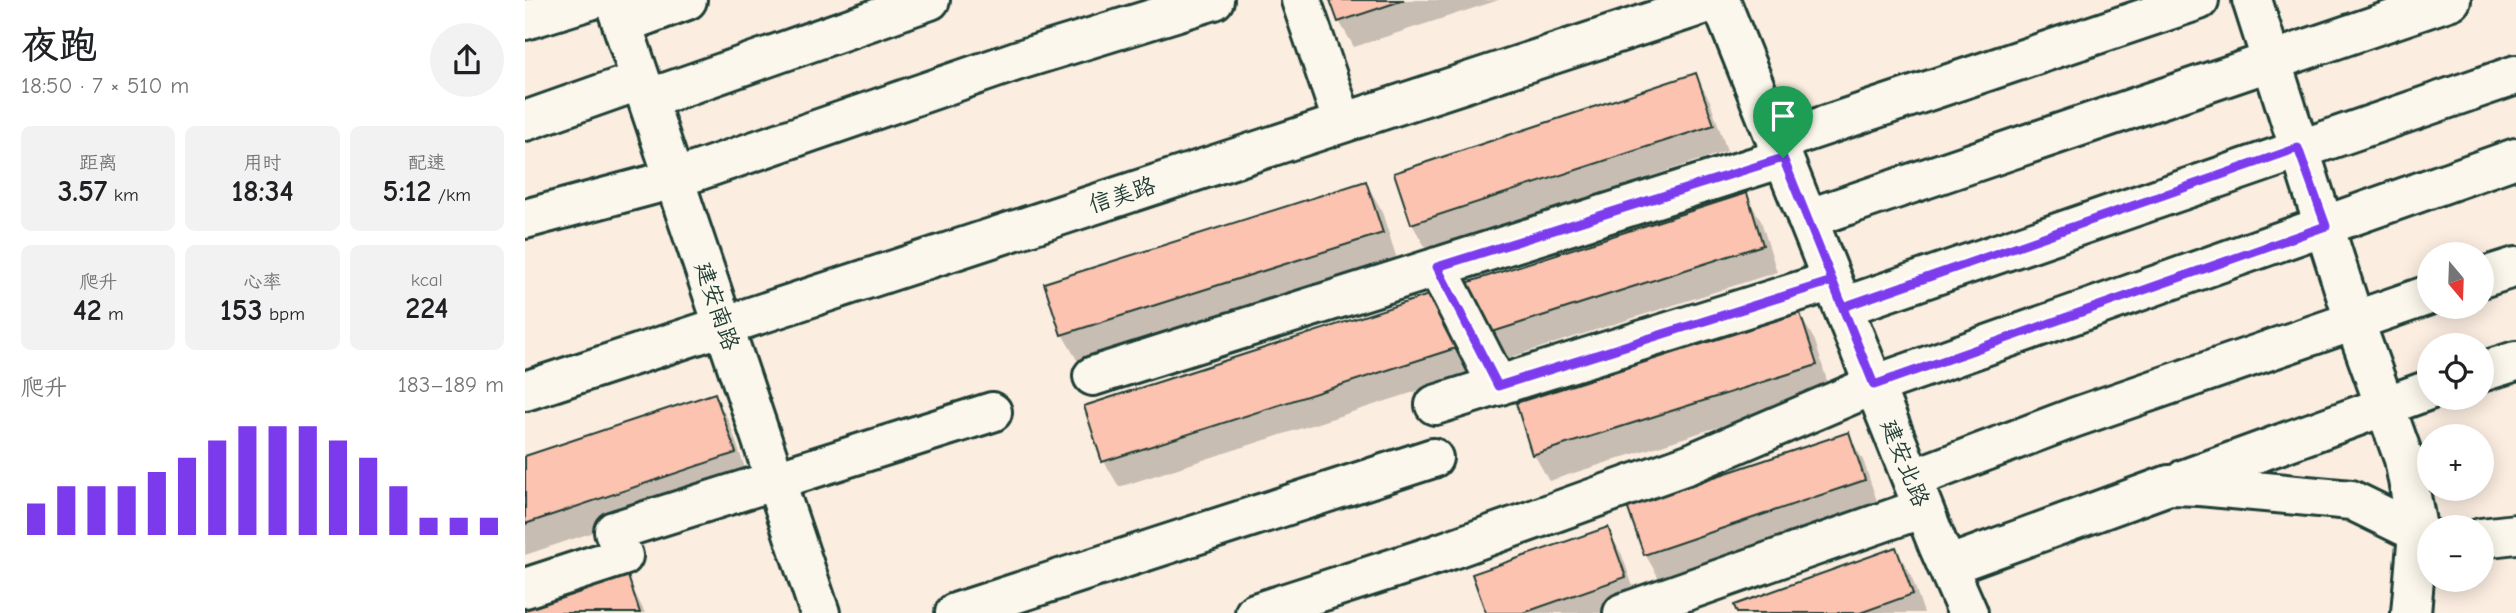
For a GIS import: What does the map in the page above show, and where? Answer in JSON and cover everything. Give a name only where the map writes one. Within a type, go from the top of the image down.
[{"type":"street","points":[[525,20],[590,0]]},
{"type":"street","points":[[618,12],[687,0]]},
{"type":"street","points":[[525,121],[644,89],[668,92],[930,0]]},
{"type":"street","points":[[525,219],[674,179],[1019,60],[1214,0]]},
{"type":"street","points":[[1301,0],[1342,123]]},
{"type":"street","name":"信美路","points":[[525,391],[1719,0]]},
{"type":"street","name":"建安北路","points":[[1719,0],[1968,613]]},
{"type":"street","points":[[1093,376],[1437,267],[1779,150],[2199,0]]},
{"type":"street","points":[[2252,0],[2354,320],[2404,459],[2418,515]]},
{"type":"street","points":[[1807,219],[2451,0]]},
{"type":"street","name":"建安南路","points":[[618,12],[820,613]]},
{"type":"street","points":[[1435,405],[1838,294],[2298,148],[2516,75]]},
{"type":"street","points":[[1255,613],[1438,554],[1689,464],[1874,385],[2516,158]]},
{"type":"street","points":[[1437,267],[1498,386]]},
{"type":"street","points":[[2494,274],[2516,267]]},
{"type":"street","points":[[1623,613],[1918,494],[2073,418],[2417,299]]},
{"type":"street","points":[[2494,368],[2516,361]]},
{"type":"street","points":[[1947,566],[2417,394]]},
{"type":"street","points":[[525,587],[622,556],[614,531],[992,412]]},
{"type":"street","points":[[955,613],[1433,458]]},
{"type":"street","points":[[2169,485],[2351,500],[2417,533]]},
{"type":"street","points":[[2494,537],[2516,534]]},
{"type":"street","points":[[2411,613],[2417,574]]},
{"type":"building","points":[[1330,0],[1404,0],[1338,22]]},
{"type":"building","points":[[1696,73],[1714,125],[1411,224],[1394,173]]},
{"type":"building","points":[[1366,181],[1383,233],[1061,335],[1044,283]]},
{"type":"building","points":[[1747,193],[1763,245],[1480,336],[1463,284]]},
{"type":"building","points":[[1438,292],[1456,348],[1102,462],[1084,406]]},
{"type":"building","points":[[1800,313],[1817,365],[1532,455],[1516,403]]},
{"type":"building","points":[[715,393],[736,453],[525,524],[525,456]]},
{"type":"building","points":[[1849,432],[1865,480],[1644,555],[1627,506]]},
{"type":"building","points":[[1608,527],[1626,577],[1523,613],[1486,613],[1472,574]]},
{"type":"building","points":[[1896,547],[1913,594],[1860,613],[1737,613],[1734,605]]},
{"type":"building","points":[[628,576],[640,613],[525,613],[525,610]]},
{"type":"route","points":[[2298,148],[2326,226],[1874,385],[1832,281],[1498,386],[1437,267],[1783,158],[1843,307],[2298,148]]}]
